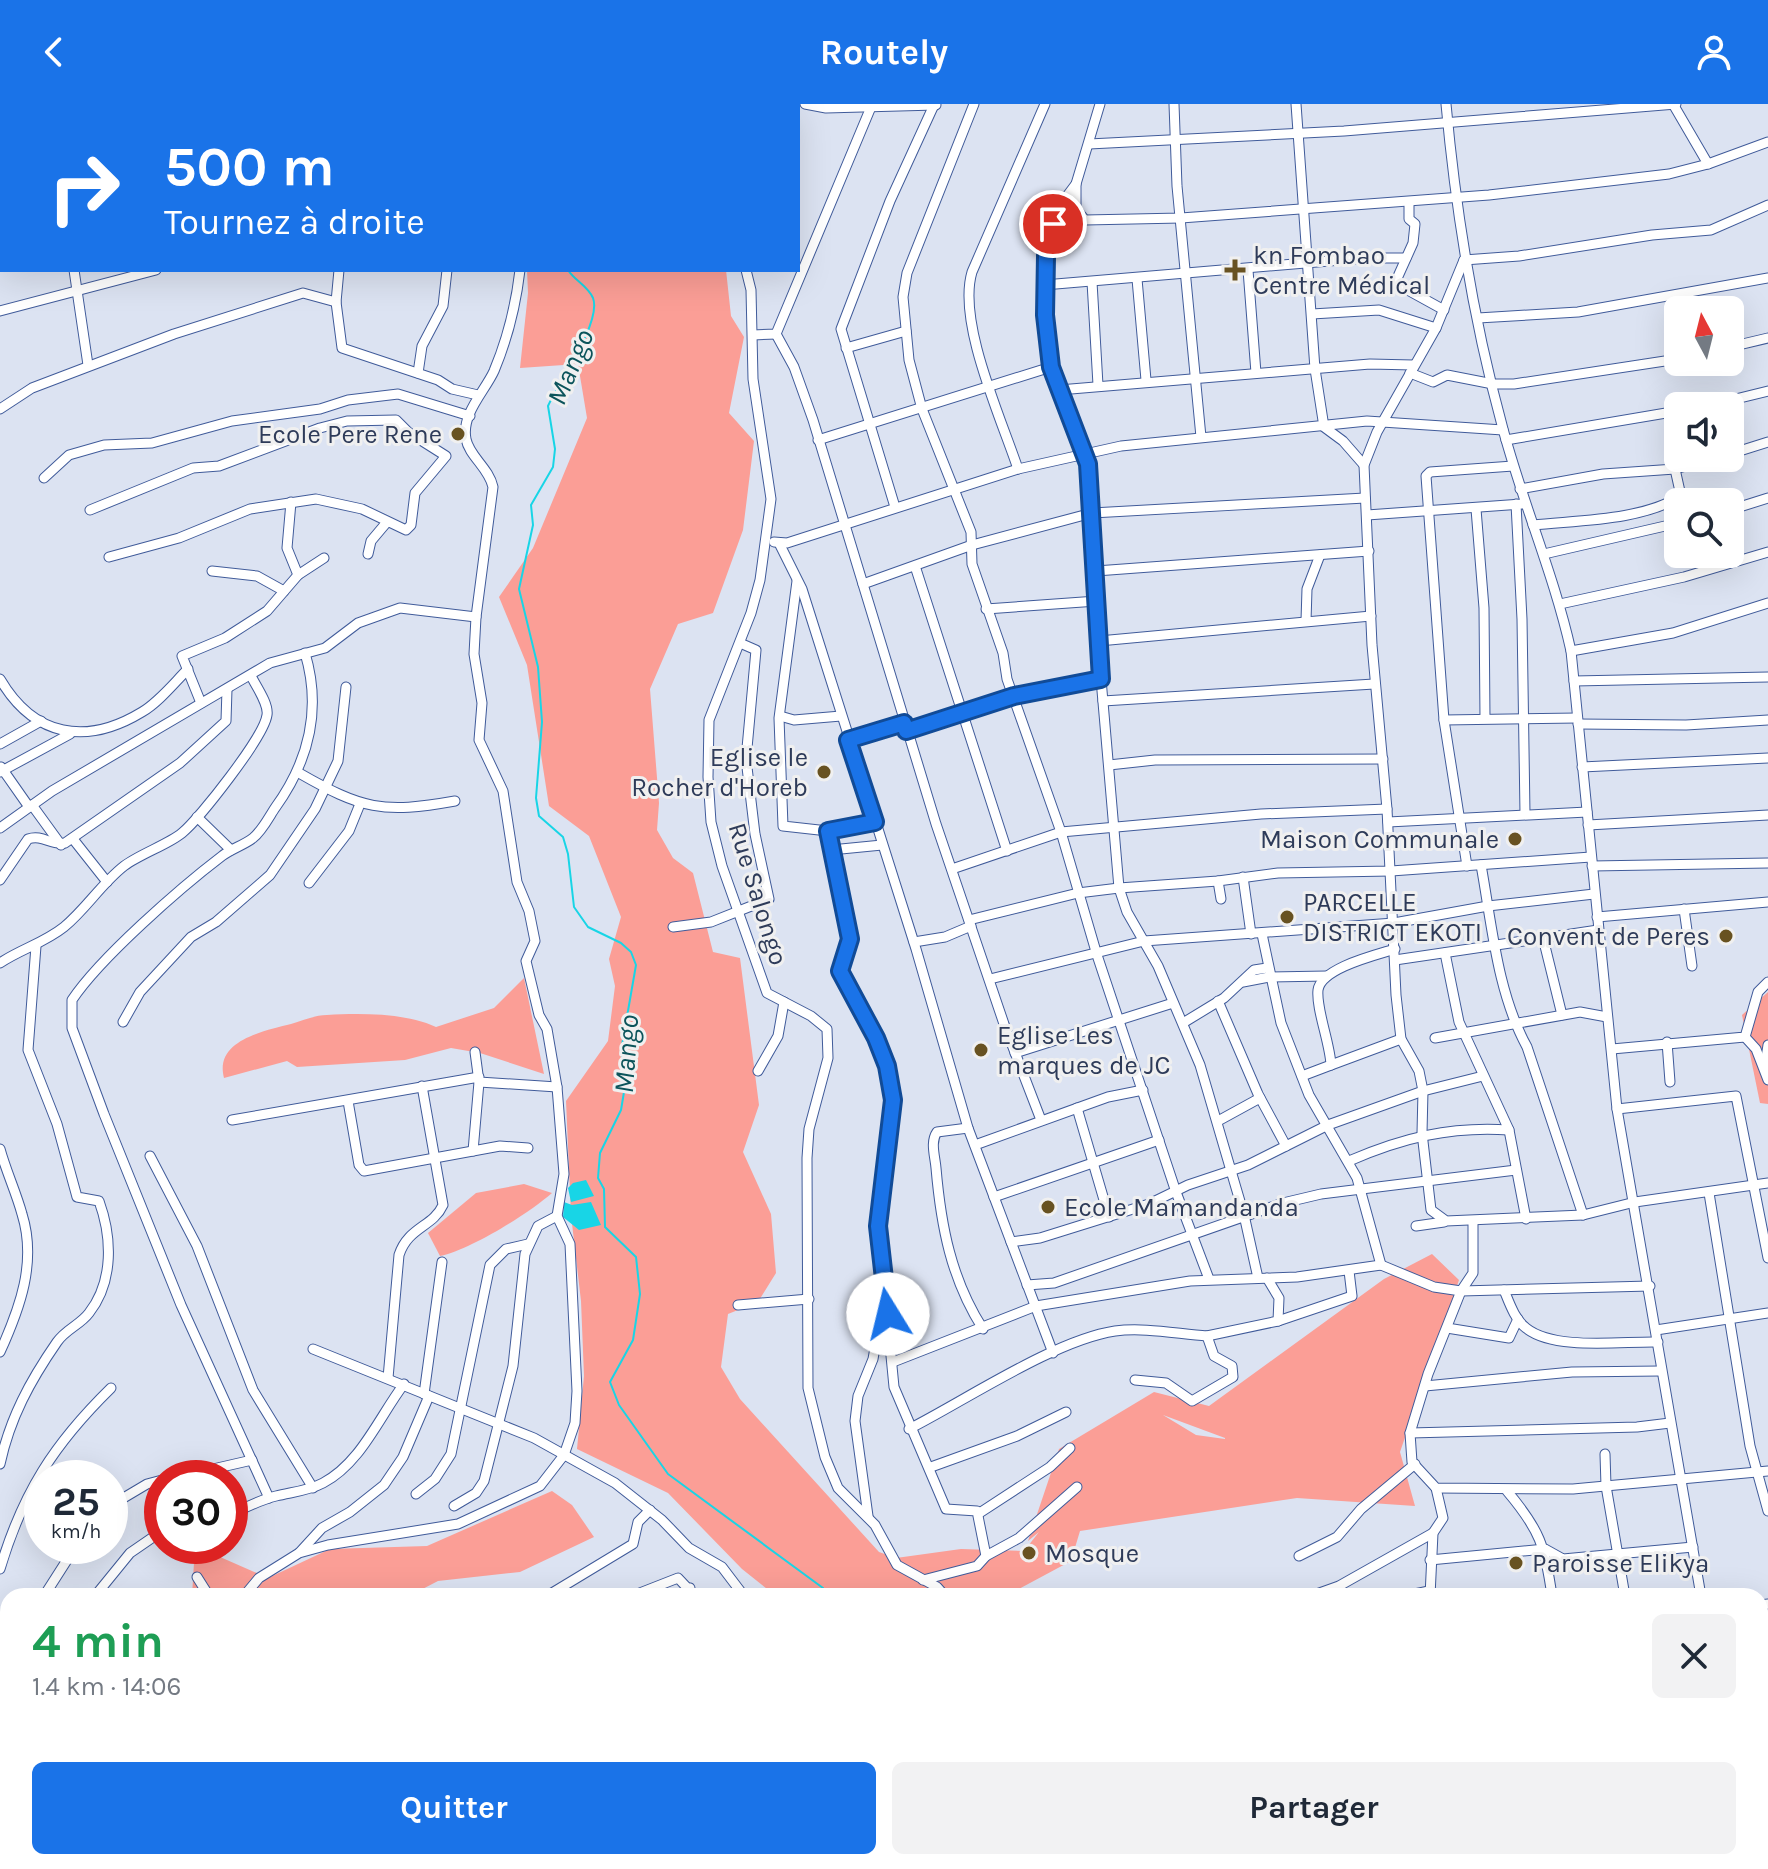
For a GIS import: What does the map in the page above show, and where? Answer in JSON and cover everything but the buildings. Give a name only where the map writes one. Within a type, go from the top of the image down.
[{"type":"street","points":[[803,104],[940,104]]},
{"type":"street","points":[[974,104],[907,273],[903,297],[910,364],[922,409],[952,492],[971,532],[972,564],[1061,832],[1097,955],[1176,1192],[1209,1279]]},
{"type":"street","points":[[1018,469],[968,313],[968,285],[1045,104]]},
{"type":"street","points":[[1100,104],[1076,184],[1076,209],[1085,220],[1181,218],[1409,202],[1669,174],[1708,164],[1768,142]]},
{"type":"street","points":[[1174,104],[1174,139],[1201,437]]},
{"type":"street","points":[[1296,104],[1301,209],[1315,369],[1324,427],[1343,441],[1364,465]]},
{"type":"street","points":[[1446,104],[1464,260],[1520,489],[1525,814]]},
{"type":"street","points":[[1089,144],[1298,134],[1674,104],[1708,164]]},
{"type":"street","points":[[895,507],[846,348],[842,324],[890,201],[934,105]]},
{"type":"street","points":[[776,334],[877,106]]},
{"type":"street","points":[[1076,184],[1061,204],[1053,224],[1044,285],[1051,367],[1084,454],[1092,513],[1101,679],[1119,888],[1127,912],[1183,1023],[1218,1121],[1263,1278],[1279,1298],[1278,1321]]},
{"type":"street","points":[[1409,202],[1409,219],[1416,229],[1395,283],[1444,310]]},
{"type":"street","points":[[1464,260],[1519,256],[1652,235],[1711,230],[1768,205]]},
{"type":"street","points":[[1044,285],[1365,258],[1406,258]]},
{"type":"street","points":[[1446,1221],[1431,1210],[1422,1133],[1423,1091],[1419,1071],[1401,1039],[1388,822],[1374,684],[1364,465],[1384,421],[1436,328],[1464,260]]},
{"type":"street","points":[[1248,270],[1256,373]]},
{"type":"street","points":[[74,272],[88,365]]},
{"type":"street","points":[[0,311],[149,272]]},
{"type":"street","points":[[339,272],[336,302],[342,348],[400,370],[418,373],[452,389],[478,395]]},
{"type":"street","points":[[418,373],[422,346],[443,306],[447,272]]},
{"type":"street","points":[[299,1553],[328,1545],[458,1524],[540,1486],[564,1455],[575,1423],[577,1391],[570,1244],[557,1216],[564,1174],[557,1087],[546,1026],[539,1015],[526,961],[535,941],[529,911],[517,882],[503,788],[479,740],[482,703],[474,654],[493,487],[488,470],[466,439],[470,416],[498,358],[512,316],[520,272]]},
{"type":"street","name":"Rue Salongo","points":[[746,272],[751,290],[753,379],[771,489],[760,580],[740,643],[709,720],[708,777],[714,833],[765,989],[772,998],[821,1021],[827,1029],[829,1046],[809,1129],[806,1365],[822,1446],[838,1488],[868,1516],[891,1559],[934,1588]]},
{"type":"street","points":[[1478,318],[1578,312],[1768,278]]},
{"type":"street","points":[[1137,279],[1146,380]]},
{"type":"street","points":[[1092,282],[1098,385]]},
{"type":"street","points":[[0,409],[29,389],[88,365],[303,293],[336,302]]},
{"type":"street","points":[[1312,314],[1379,310],[1436,328]]},
{"type":"street","points":[[846,348],[906,331]]},
{"type":"street","points":[[753,335],[776,334]]},
{"type":"street","points":[[776,334],[794,367],[905,727],[970,923],[1041,1120]]},
{"type":"street","points":[[1744,344],[1768,338]]},
{"type":"street","points":[[1059,390],[1146,380],[1370,364],[1412,369],[1433,382],[1447,375],[1493,384],[1531,382],[1664,361]]},
{"type":"street","points":[[818,440],[1051,367]]},
{"type":"street","points":[[1744,397],[1768,391]]},
{"type":"street","points":[[44,478],[69,455],[104,445],[152,443],[232,421],[320,409],[348,400],[398,394],[470,416]]},
{"type":"street","points":[[766,542],[779,543],[952,492],[1018,469],[1084,454],[1201,437],[1384,421],[1505,435],[1664,413]]},
{"type":"street","points":[[90,510],[193,468],[219,466],[347,421],[396,420],[446,456],[415,493],[408,530],[362,509],[330,501],[291,502],[248,509],[179,538],[109,557]]},
{"type":"street","points":[[1744,450],[1768,442]]},
{"type":"street","points":[[1467,866],[1444,720],[1426,511],[1427,472],[1513,466]]},
{"type":"street","points":[[1520,489],[1603,474],[1664,470]]},
{"type":"street","points":[[1533,525],[1615,515],[1666,504],[1681,496],[1676,472]]},
{"type":"street","points":[[863,584],[972,545],[1092,513],[1365,498]]},
{"type":"street","points":[[1744,506],[1768,498]]},
{"type":"street","points":[[291,502],[287,548],[298,575]]},
{"type":"street","points":[[1367,515],[1520,504]]},
{"type":"street","points":[[1520,504],[1533,525],[1544,554],[1571,651],[1617,1109],[1650,1286],[1660,1371],[1700,1588]]},
{"type":"street","points":[[1476,509],[1484,608],[1485,718]]},
{"type":"street","points":[[368,554],[371,541],[387,522]]},
{"type":"street","points":[[1544,554],[1664,526]]},
{"type":"street","points":[[779,543],[797,580],[841,716],[914,942],[968,1128],[1053,1353]]},
{"type":"street","points":[[1096,571],[1369,551]]},
{"type":"street","points":[[1560,604],[1671,581],[1768,552]]},
{"type":"street","points":[[1306,621],[1307,589],[1320,555]]},
{"type":"street","points":[[201,703],[184,655],[241,628],[267,611],[298,575],[324,558]]},
{"type":"street","points":[[915,566],[1007,851]]},
{"type":"street","points":[[212,571],[257,576],[284,591]]},
{"type":"street","points":[[797,580],[780,716],[783,826],[828,831],[875,822]]},
{"type":"street","points":[[986,609],[1097,601]]},
{"type":"street","points":[[1571,651],[1673,633],[1768,603]]},
{"type":"street","points":[[0,828],[30,806],[201,703],[275,661],[325,648],[351,627],[396,609],[476,617]]},
{"type":"street","points":[[1099,641],[1371,616]]},
{"type":"street","points":[[673,927],[738,914],[769,899],[755,834],[746,759],[756,650],[740,643]]},
{"type":"street","points":[[269,1498],[181,1305],[71,1025],[73,998],[119,948],[231,850],[254,837],[299,773],[312,729],[312,679],[305,653]]},
{"type":"street","points":[[0,679],[19,705],[41,721],[70,734],[87,734],[142,712],[188,669]]},
{"type":"street","points":[[0,963],[36,946],[67,924],[107,882],[155,846],[179,835],[197,817],[254,742],[266,719],[266,708],[251,676]]},
{"type":"street","points":[[1574,681],[1768,677]]},
{"type":"street","points":[[848,740],[1014,696],[1101,679]]},
{"type":"street","points":[[1103,701],[1374,684]]},
{"type":"street","points":[[123,1022],[140,992],[191,937],[216,922],[272,873],[327,789],[343,737],[346,687]]},
{"type":"street","points":[[61,845],[180,763],[226,721],[227,689]]},
{"type":"street","points":[[780,716],[794,720],[841,716]]},
{"type":"street","points":[[1444,720],[1522,717],[1686,725],[1768,720]]},
{"type":"street","points":[[0,744],[41,721]]},
{"type":"street","points":[[61,845],[1,770],[70,734]]},
{"type":"street","points":[[1582,767],[1768,758]]},
{"type":"street","points":[[1109,765],[1155,760],[1383,759]]},
{"type":"street","points":[[299,773],[360,804],[410,808],[455,801]]},
{"type":"street","points":[[309,883],[349,831],[360,804]]},
{"type":"street","points":[[952,869],[1061,832],[1387,809]]},
{"type":"street","points":[[1388,822],[1587,812]]},
{"type":"street","points":[[1588,825],[1768,815]]},
{"type":"street","points":[[197,817],[231,850]]},
{"type":"street","points":[[828,831],[850,939],[840,971],[876,1038],[887,1066],[893,1100],[878,1211],[894,1387],[909,1429],[931,1467],[946,1509],[974,1509],[978,1514],[986,1556]]},
{"type":"street","points":[[0,880],[28,839],[41,836],[61,845]]},
{"type":"street","points":[[73,839],[107,882]]},
{"type":"street","points":[[831,850],[882,845]]},
{"type":"street","points":[[914,942],[945,937],[970,923],[1078,893],[1278,873],[1591,861],[1768,863]]},
{"type":"street","points":[[1481,865],[1494,946],[1513,1022],[1527,1047],[1583,1215]]},
{"type":"street","points":[[1243,877],[1251,934]]},
{"type":"street","points":[[1218,881],[1221,899]]},
{"type":"street","points":[[990,979],[1144,941],[1394,923],[1488,906],[1594,894]]},
{"type":"street","points":[[1597,917],[1768,902]]},
{"type":"street","points":[[1684,909],[1692,966]]},
{"type":"street","points":[[1183,1023],[1243,982],[1268,972],[1327,976],[1395,954],[1445,953],[1598,930]]},
{"type":"street","points":[[1262,934],[1268,972],[1302,1076],[1317,1111],[1349,1161],[1381,1265]]},
{"type":"street","points":[[1543,938],[1562,1015]]},
{"type":"street","points":[[0,1464],[9,1426],[33,1377],[65,1332],[89,1314],[103,1289],[109,1243],[99,1201],[77,1197],[66,1152],[29,1052],[36,946]]},
{"type":"street","points":[[1445,953],[1456,1014],[1509,1130],[1526,1219]]},
{"type":"street","points":[[1327,976],[1318,993],[1331,1065]]},
{"type":"street","points":[[1745,1037],[1758,992],[1768,982]]},
{"type":"street","points":[[1218,1001],[1260,1098],[1286,1146]]},
{"type":"street","points":[[758,1071],[778,1036],[784,1002]]},
{"type":"street","points":[[1015,1053],[1086,1028],[1120,1021],[1173,1003]]},
{"type":"street","points":[[1435,1038],[1562,1015],[1589,1012],[1607,1017]]},
{"type":"street","points":[[1612,1049],[1745,1037]]},
{"type":"street","points":[[1745,1037],[1756,1049],[1766,1077]]},
{"type":"street","points":[[1302,1076],[1401,1039]]},
{"type":"street","points":[[1667,1042],[1670,1082]]},
{"type":"street","points":[[1766,1077],[1768,1045]]},
{"type":"street","points":[[473,1151],[479,1079],[475,1052]]},
{"type":"street","points":[[1011,1242],[1040,1238],[1109,1217],[1231,1170],[1328,1125],[1423,1091],[1483,1076]]},
{"type":"street","points":[[232,1120],[422,1086],[479,1079],[557,1087]]},
{"type":"street","points":[[388,1378],[399,1255],[407,1238],[434,1218],[443,1205],[422,1086]]},
{"type":"street","points":[[975,1145],[1077,1108],[1143,1090]]},
{"type":"street","points":[[1617,1109],[1736,1096],[1768,1258]]},
{"type":"street","points":[[1218,1121],[1260,1098]]},
{"type":"street","points":[[348,1101],[361,1170],[513,1144],[528,1148]]},
{"type":"street","points":[[1077,1108],[1109,1217]]},
{"type":"street","points":[[1349,1161],[1422,1133],[1477,1127],[1509,1130]]},
{"type":"street","points":[[968,1128],[937,1132],[933,1141],[943,1233],[953,1265],[983,1329]]},
{"type":"street","points":[[994,1197],[1159,1140]]},
{"type":"street","points":[[0,1149],[23,1216],[28,1263],[16,1313],[0,1352]]},
{"type":"street","points":[[150,1156],[197,1246],[253,1390],[313,1488]]},
{"type":"street","points":[[1027,1285],[1054,1283],[1244,1215],[1321,1194],[1516,1170]]},
{"type":"street","points":[[1416,1226],[1446,1221],[1583,1215],[1635,1202],[1768,1183]]},
{"type":"street","points":[[1709,1193],[1756,1473],[1768,1511]]},
{"type":"street","points":[[454,1506],[481,1489],[500,1426],[513,1366],[528,1244],[538,1226],[557,1216]]},
{"type":"street","points":[[1333,1588],[1433,1533],[1443,1522],[1436,1488],[1409,1454],[1410,1433],[1461,1291],[1474,1265],[1473,1222]]},
{"type":"street","points":[[416,1494],[435,1479],[447,1461],[461,1411],[490,1265],[506,1249],[528,1244]]},
{"type":"street","points":[[251,1588],[259,1578],[299,1553],[322,1528],[350,1512],[384,1485],[403,1457],[427,1395],[442,1262]]},
{"type":"street","points":[[893,1362],[1036,1306],[1209,1279],[1263,1278],[1349,1271],[1381,1265],[1434,1287],[1461,1291],[1650,1286]]},
{"type":"street","points":[[909,1429],[1053,1353],[1120,1331],[1207,1336],[1278,1321],[1352,1296],[1349,1271]]},
{"type":"street","points":[[1504,1290],[1526,1329],[1555,1339],[1596,1343],[1658,1342]]},
{"type":"street","points":[[868,1516],[855,1421],[858,1396],[873,1359],[884,1297]]},
{"type":"street","points":[[738,1305],[809,1299]]},
{"type":"street","points":[[1656,1330],[1768,1313]]},
{"type":"street","points":[[1447,1328],[1509,1338],[1518,1319]]},
{"type":"street","points":[[1135,1380],[1166,1383],[1189,1400],[1200,1399],[1235,1375],[1232,1366],[1214,1356],[1207,1336]]},
{"type":"street","points":[[313,1349],[500,1426],[564,1455],[615,1483],[650,1510],[689,1548],[722,1567],[738,1588]]},
{"type":"street","points":[[1425,1386],[1572,1372],[1660,1371]]},
{"type":"street","points":[[248,1507],[269,1498],[313,1488],[351,1462],[404,1384]]},
{"type":"street","points":[[0,1569],[17,1512],[35,1480],[74,1424],[111,1388]]},
{"type":"street","points":[[931,1467],[1026,1432],[1066,1412]]},
{"type":"street","points":[[1410,1433],[1637,1427],[1670,1423]]},
{"type":"street","points":[[978,1514],[1050,1467],[1070,1448]]},
{"type":"street","points":[[1605,1454],[1606,1486],[1624,1588]]},
{"type":"street","points":[[248,1461],[252,1460]]},
{"type":"street","points":[[1299,1556],[1337,1537],[1361,1509],[1415,1464]]},
{"type":"street","points":[[1436,1488],[1507,1491],[1606,1486],[1768,1471]]},
{"type":"street","points":[[923,1580],[977,1566],[986,1556],[1019,1538],[1077,1487]]},
{"type":"street","points":[[1507,1491],[1530,1518],[1545,1549],[1551,1588]]},
{"type":"street","points":[[560,1588],[633,1544],[638,1522],[650,1510]]},
{"type":"street","points":[[1429,1588],[1433,1533]]},
{"type":"street","points":[[102,1588],[130,1553],[144,1543]]},
{"type":"street","points":[[1430,1560],[1545,1549],[1563,1559],[1693,1547]]},
{"type":"street","points":[[49,1588],[64,1564]]},
{"type":"street","points":[[197,1577],[204,1588]]},
{"type":"street","points":[[650,1588],[678,1578],[688,1588]]},
{"type":"shaded area","points":[[527,272],[726,272],[731,316],[744,337],[729,413],[754,441],[743,530],[713,613],[678,624],[650,689],[659,803],[657,830],[673,858],[693,873],[713,952],[740,958],[759,1105],[743,1152],[771,1214],[776,1273],[758,1302],[728,1314],[721,1367],[740,1399],[879,1552],[896,1558],[961,1549],[1024,1551],[1039,1532],[1028,1541],[1059,1449],[1154,1392],[1209,1406],[1384,1279],[1432,1254],[1459,1280],[1400,1452],[1415,1506],[1297,1498],[1080,1531],[1071,1561],[1021,1588],[766,1588],[742,1569],[668,1493],[577,1449],[584,1376],[581,1301],[571,1215],[566,1101],[608,1041],[615,986],[609,959],[621,917],[589,836],[549,806],[527,665],[499,597],[533,548],[587,418],[578,364],[520,368],[528,293]],"holes":[[[1163,1415],[1225,1438],[1196,1435]]]},
{"type":"shaded area","points":[[524,978],[544,1074],[480,1053],[451,1048],[405,1060],[297,1067],[287,1061],[224,1078],[226,1055],[234,1046],[255,1034],[313,1017],[340,1014],[397,1017],[436,1027],[494,1008]]},
{"type":"shaded area","points":[[1768,992],[1768,1104],[1760,1103],[1742,1015]]},
{"type":"shaded area","points":[[524,1184],[552,1193],[498,1230],[467,1247],[440,1256],[428,1233],[476,1193]]},
{"type":"shaded area","points":[[552,1491],[572,1505],[594,1537],[520,1572],[438,1581],[424,1588],[192,1588],[194,1564],[236,1564],[268,1578],[330,1549],[427,1546]]},
{"type":"water","points":[[586,1180],[594,1196],[571,1202],[568,1188],[573,1183]]},
{"type":"water","points":[[564,1202],[572,1205],[591,1202],[601,1225],[579,1230],[563,1217]]},
{"type":"waterway","name":"Mango","points":[[570,272],[591,294],[594,309],[578,353],[548,406],[555,449],[553,467],[531,505],[533,525],[519,589],[538,667],[542,722],[536,798],[539,816],[563,837],[574,907],[588,927],[621,943],[631,952],[636,965],[621,1051],[626,1080],[621,1110],[600,1153],[598,1178],[604,1189],[605,1227],[636,1257],[640,1294],[633,1340],[610,1382],[619,1405],[668,1474],[823,1588]]},
{"type":"place","name":"kn Fombao Centre Médical","points":[[1235,270]]},
{"type":"place","name":"Ecole Pere Rene","points":[[458,434]]},
{"type":"place","name":"Eglise le Rocher d'Horeb","points":[[824,772]]},
{"type":"place","name":"Maison Communale","points":[[1515,839]]},
{"type":"place","name":"PARCELLE DISTRICT EKOTI","points":[[1287,917]]},
{"type":"place","name":"Convent de Peres","points":[[1726,936]]},
{"type":"place","name":"Eglise Les marques de JC","points":[[981,1050]]},
{"type":"place","name":"Ecole Mamandanda","points":[[1048,1207]]},
{"type":"place","name":"Mosque","points":[[1029,1553]]},
{"type":"place","name":"Paroisse Elikya","points":[[1516,1563]]},
{"type":"route","points":[[888,1314],[878,1246],[878,1211],[893,1100],[887,1066],[876,1038],[840,971],[840,962],[850,939],[836,885],[828,831],[875,822],[848,740],[904,723],[906,731],[1014,696],[1101,679],[1091,483],[1078,434],[1051,367],[1045,315],[1046,256],[1053,224]]}]
